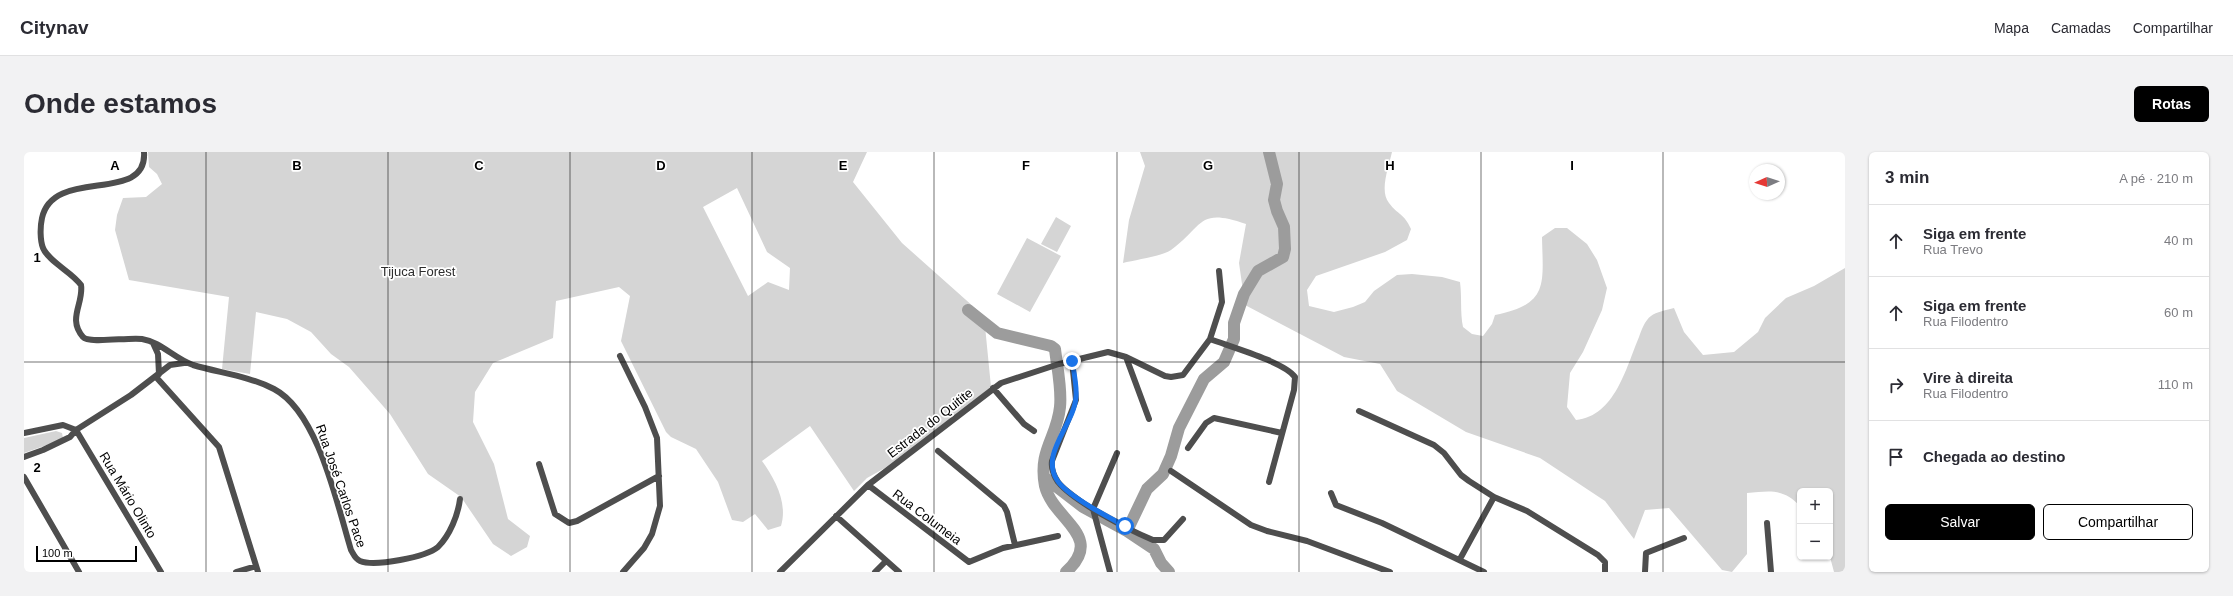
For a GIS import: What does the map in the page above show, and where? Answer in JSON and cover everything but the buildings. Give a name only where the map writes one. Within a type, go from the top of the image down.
[{"type":"street","name":"Rua José Carlos Pace","points":[[144,152],[143,168],[128,180],[68,190],[56,197],[43,213],[41,238],[44,249],[81,285],[81,296],[75,314],[78,330],[83,337],[93,341],[122,338],[141,339],[153,343],[186,363],[260,382],[289,398],[309,426],[328,475],[351,550],[355,558],[361,562],[370,563],[396,560],[419,556],[433,551],[446,536],[455,520],[460,499]]},
{"type":"street","name":"Estrada do Quitite","points":[[780,572],[868,486],[993,388],[1005,381],[1048,367],[1108,352],[1126,357],[1165,376],[1184,375],[1210,339],[1222,302],[1219,271]]},
{"type":"street","points":[[1210,339],[1288,370],[1295,377],[1294,390],[1269,482]]},
{"type":"street","points":[[153,343],[159,360],[158,376],[219,447],[257,569],[236,572]]},
{"type":"street","points":[[620,356],[653,425],[657,438],[660,506],[652,534],[644,548],[623,572]]},
{"type":"street","points":[[1126,357],[1149,419]]},
{"type":"street","points":[[1072,361],[1076,400],[1055,451],[1052,466],[1058,482],[1094,510],[1131,530],[1160,541],[1164,540],[1183,519]]},
{"type":"street","points":[[24,457],[61,442],[76,430],[174,364],[186,363]]},
{"type":"street","points":[[993,388],[1024,424],[1034,431]]},
{"type":"street","points":[[1359,411],[1434,445],[1444,453],[1461,475],[1494,497],[1527,511],[1598,555],[1605,562],[1605,572]]},
{"type":"street","points":[[1188,448],[1206,423],[1214,418],[1282,433]]},
{"type":"street","points":[[24,433],[63,425],[76,430]]},
{"type":"street","name":"Rua Mário Olinto","points":[[76,430],[161,572]]},
{"type":"street","points":[[938,451],[1004,506],[1007,512],[1015,545],[1058,536]]},
{"type":"street","points":[[1109,571],[1094,510],[1118,453]]},
{"type":"street","points":[[539,464],[555,514],[569,523],[577,521],[659,476]]},
{"type":"street","points":[[1171,471],[1251,524],[1267,531],[1307,541],[1390,572]]},
{"type":"street","points":[[24,477],[79,572]]},
{"type":"street","name":"Rua Columeia","points":[[868,486],[966,561],[974,561],[994,551],[1015,545]]},
{"type":"street","points":[[1331,493],[1336,505],[1382,523],[1460,559],[1484,572]]},
{"type":"street","points":[[1460,559],[1494,497]]},
{"type":"street","points":[[836,516],[899,572]]},
{"type":"street","points":[[1767,523],[1771,572]]},
{"type":"street","points":[[1645,572],[1646,553],[1684,538]]},
{"type":"street","points":[[875,572],[886,561]]},
{"type":"green space","name":"Tijuca Forest","points":[[148,152],[867,152],[853,182],[902,243],[984,316],[991,387],[885,468],[867,478],[854,491],[810,426],[762,461],[776,483],[783,509],[781,526],[768,530],[755,514],[743,522],[732,520],[718,482],[696,449],[671,437],[666,432],[621,341],[630,296],[619,287],[556,301],[553,338],[493,363],[475,392],[473,422],[494,464],[508,519],[530,536],[527,547],[511,556],[493,544],[461,497],[428,474],[390,414],[349,367],[331,354],[311,332],[287,319],[256,312],[250,374],[222,369],[229,297],[129,280],[115,230],[117,215],[123,198],[146,197],[162,184],[157,174],[149,167]],"holes":[[[737,188],[767,252],[790,268],[789,290],[768,282],[748,296],[703,207]]]},
{"type":"green space","points":[[1140,152],[1392,152],[1385,185],[1386,198],[1392,207],[1406,220],[1411,229],[1407,240],[1385,252],[1316,276],[1307,290],[1309,306],[1334,312],[1353,307],[1365,302],[1374,291],[1397,275],[1412,274],[1442,277],[1460,282],[1463,327],[1472,334],[1483,336],[1492,324],[1495,315],[1525,305],[1534,298],[1539,290],[1542,280],[1542,237],[1555,228],[1567,228],[1587,244],[1597,260],[1607,288],[1602,310],[1583,352],[1570,373],[1567,407],[1576,420],[1589,417],[1600,410],[1610,400],[1624,376],[1647,320],[1653,315],[1674,308],[1684,332],[1703,355],[1734,352],[1758,332],[1765,318],[1786,298],[1814,286],[1845,268],[1845,572],[1834,572],[1831,560],[1833,560],[1833,488],[1797,488],[1797,503],[1782,493],[1769,491],[1747,493],[1747,554],[1732,572],[1722,570],[1669,508],[1645,510],[1634,539],[1605,501],[1540,458],[1466,432],[1397,391],[1380,364],[1344,357],[1245,305],[1239,263],[1246,224],[1230,219],[1209,218],[1196,227],[1171,250],[1155,256],[1123,263],[1129,220],[1145,166]]},
{"type":"green space","points":[[1056,217],[1071,226],[1057,252],[1041,244]]},
{"type":"green space","points":[[1027,238],[1061,256],[1030,312],[997,294]]},
{"type":"green space","points":[[56,431],[62,433],[63,438],[61,440],[24,453],[24,438]]},
{"type":"waterway","points":[[1127,531],[1147,489],[1163,474],[1171,456],[1179,428],[1204,379],[1224,362],[1234,339],[1234,323],[1244,294],[1258,271],[1283,257],[1285,249],[1284,227],[1274,200],[1277,184],[1269,152]]},
{"type":"waterway","points":[[968,310],[997,333],[1051,346],[1055,349],[1060,385],[1060,407],[1058,418],[1046,453],[1044,474],[1045,486],[1050,498],[1057,509],[1074,528],[1079,538],[1081,548],[1077,559],[1066,572]]},
{"type":"waterway","points":[[1044,477],[1083,507],[1127,531],[1154,549],[1161,563],[1169,572]]},
{"type":"route","points":[[1072,361],[1076,400],[1055,451],[1052,461],[1052,470],[1058,482],[1068,490],[1093,509],[1125,526]]}]
